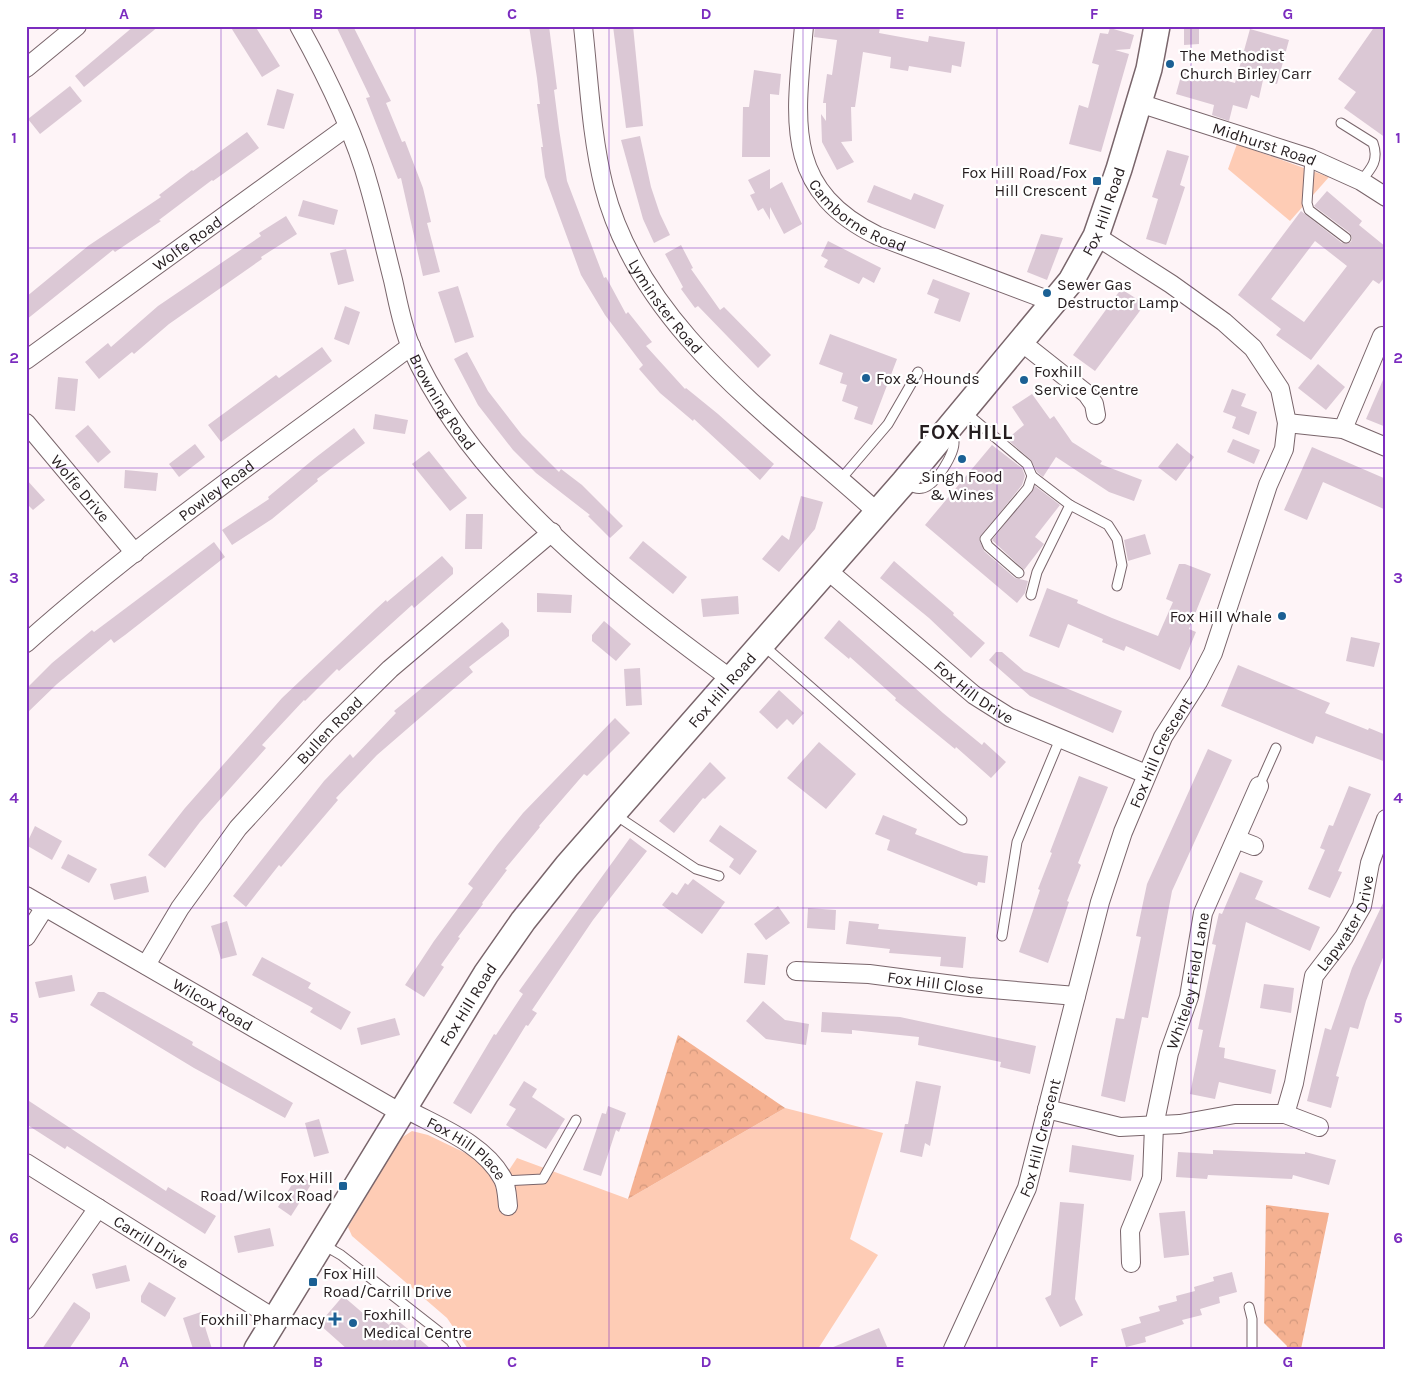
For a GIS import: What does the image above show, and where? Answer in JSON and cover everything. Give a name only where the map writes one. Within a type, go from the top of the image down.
[{"type":"street","points":[[26,68],[77,26]]},
{"type":"street","name":"Browning Road","points":[[300,26],[322,66],[368,183],[411,346],[448,415],[467,443],[492,472],[552,532],[677,639],[731,679]]},
{"type":"street","name":"Lyminster Road","points":[[583,26],[596,143],[605,188],[616,223],[647,285],[678,327],[704,356],[877,512]]},
{"type":"street","name":"Camborne Road","points":[[804,26],[797,106],[800,142],[807,169],[820,193],[854,225],[878,236],[1053,302]]},
{"type":"street","name":"Fox Hill Road","points":[[261,1348],[275,1319],[486,974],[523,921],[567,866],[904,482],[1071,281],[1096,236],[1119,169],[1149,69],[1156,26]]},
{"type":"street","name":"Midhurst Road","points":[[1139,103],[1310,158],[1360,181],[1386,197]]},
{"type":"street","name":"Wolfe Road","points":[[26,360],[347,127]]},
{"type":"street","name":"Fox Hill Crescent","points":[[953,1349],[1027,1188],[1100,902],[1123,832],[1163,737],[1198,682],[1213,653],[1268,486],[1284,449],[1288,423],[1280,389],[1253,348],[1224,322],[1171,284],[1096,236]]},
{"type":"street","points":[[1343,429],[1382,336]]},
{"type":"street","points":[[1020,341],[1088,394],[1094,404],[1096,415]]},
{"type":"street","name":"Powley Road","points":[[26,643],[134,553],[411,346]]},
{"type":"street","name":"Wolfe Drive","points":[[26,423],[134,553]]},
{"type":"street","points":[[1288,423],[1343,429],[1386,447]]},
{"type":"street","name":"Bullen Road","points":[[146,966],[180,908],[220,851],[238,828],[315,743],[390,669],[552,532]]},
{"type":"street","name":"Fox Hill Drive","points":[[827,570],[974,695],[1008,717],[1146,774]]},
{"type":"street","name":"Whiteley Field Lane","points":[[1131,1263],[1123,1230],[1152,1178],[1154,1126],[1168,1053],[1189,996],[1202,914],[1259,786]]},
{"type":"street","name":"Lapwater Drive","points":[[1285,1114],[1294,1083],[1314,976],[1344,936],[1362,906],[1370,862],[1386,819]]},
{"type":"street","points":[[1236,839],[1254,846]]},
{"type":"street","name":"Wilcox Road","points":[[26,896],[403,1111]]},
{"type":"street","points":[[26,937],[45,907]]},
{"type":"street","name":"Fox Hill Close","points":[[796,971],[869,974],[969,987],[1076,996]]},
{"type":"street","points":[[1047,1109],[1120,1127],[1180,1124],[1235,1114],[1285,1114],[1319,1127]]},
{"type":"street","name":"Fox Hill Place","points":[[403,1111],[458,1138],[483,1154],[504,1181],[508,1206]]},
{"type":"street","name":"Carrill Drive","points":[[26,1163],[275,1319]]},
{"type":"street","points":[[26,1310],[98,1208]]},
{"type":"lane","points":[[1341,123],[1374,143],[1377,153],[1374,165],[1360,181]]},
{"type":"lane","points":[[1310,158],[1307,204],[1310,210],[1346,238]]},
{"type":"lane","points":[[841,479],[888,424],[918,372]]},
{"type":"lane","points":[[963,410],[1027,464],[1032,476],[1070,504],[1108,525],[1117,539],[1122,565],[1117,586]]},
{"type":"lane","points":[[1019,573],[988,546],[985,539],[1028,488],[1032,476]]},
{"type":"lane","points":[[1031,595],[1037,572],[1070,504]]},
{"type":"lane","points":[[762,644],[962,820]]},
{"type":"lane","points":[[1002,936],[1017,842],[1060,739]]},
{"type":"lane","name":"Whiteley Field Lane","points":[[1259,786],[1276,748]]},
{"type":"lane","points":[[614,813],[696,869],[719,876]]},
{"type":"lane","points":[[504,1181],[543,1179],[576,1120]]},
{"type":"lane","points":[[322,1244],[341,1255],[451,1341],[456,1349]]},
{"type":"lane","points":[[1249,1307],[1252,1349]]},
{"type":"shaded area","points":[[1237,144],[1329,177],[1290,221],[1228,169]]},
{"type":"shaded area","points":[[785,1108],[883,1133],[850,1239],[878,1255],[818,1349],[468,1349],[447,1318],[352,1236],[348,1227],[401,1138],[412,1131],[428,1135],[507,1173],[517,1158],[628,1199]]},
{"type":"green space","points":[[678,1035],[785,1108],[628,1199]]},
{"type":"green space","points":[[1266,1205],[1329,1213],[1301,1349],[1286,1349],[1287,1346],[1264,1323]]},
{"type":"building","points":[[134,26],[159,26],[84,87],[75,76]]},
{"type":"building","points":[[230,26],[255,26],[280,66],[262,77]]},
{"type":"building","points":[[336,26],[353,26],[391,101],[386,103],[402,142],[405,141],[423,188],[431,222],[427,223],[440,272],[423,276],[401,178],[398,179],[366,98],[370,97]]},
{"type":"building","points":[[529,26],[549,26],[557,89],[554,90],[567,181],[604,278],[606,277],[626,314],[628,312],[652,342],[646,346],[685,389],[718,414],[774,464],[760,480],[694,419],[693,421],[660,393],[639,369],[643,365],[605,315],[581,275],[545,177],[537,104],[540,104]]},
{"type":"building","points":[[613,26],[633,26],[643,126],[626,128]]},
{"type":"building","points":[[815,26],[868,26],[880,28],[879,33],[928,42],[929,36],[965,42],[961,67],[952,65],[951,73],[909,66],[908,71],[890,68],[891,57],[863,52],[855,107],[851,107],[852,141],[841,142],[854,162],[837,170],[822,142],[821,114],[826,121],[826,103],[823,103],[827,74],[832,75],[837,40],[814,37]]},
{"type":"building","points":[[1184,26],[1199,26],[1199,44],[1184,45]]},
{"type":"building","points":[[1375,26],[1386,26],[1386,138],[1344,108],[1356,92],[1338,79]]},
{"type":"building","points":[[1110,28],[1134,35],[1130,49],[1115,50],[1129,54],[1101,152],[1069,144],[1079,105],[1088,108],[1099,65],[1092,63],[1100,33],[1108,34]]},
{"type":"building","points":[[1250,29],[1289,40],[1277,84],[1263,80],[1259,98],[1251,95],[1247,109],[1233,105],[1229,121],[1212,115],[1214,105],[1176,94],[1183,69],[1235,83]]},
{"type":"building","points":[[754,70],[781,74],[779,95],[770,94],[770,157],[742,157],[743,107],[749,107]]},
{"type":"building","points":[[70,86],[82,101],[40,134],[28,119]]},
{"type":"building","points":[[277,89],[294,94],[284,129],[267,125]]},
{"type":"building","points":[[247,132],[259,148],[212,180],[159,220],[161,221],[115,252],[113,250],[26,320],[26,297],[88,246],[161,197],[159,195],[192,170]]},
{"type":"building","points":[[640,136],[651,187],[660,214],[670,235],[654,243],[643,219],[621,140]]},
{"type":"building","points":[[1167,150],[1189,156],[1180,185],[1185,187],[1166,245],[1146,239],[1158,199],[1152,197]]},
{"type":"building","points":[[770,169],[770,189],[782,182],[802,224],[784,234],[770,207],[770,220],[763,208],[758,211],[750,195],[755,193],[748,180]]},
{"type":"building","points":[[874,185],[911,200],[914,193],[944,205],[935,229],[867,202]]},
{"type":"building","points":[[1327,191],[1362,221],[1359,225],[1386,247],[1386,276],[1379,284],[1373,280],[1311,360],[1276,335],[1281,329],[1238,295],[1301,211],[1342,243],[1351,242],[1350,233],[1314,206]],"holes":[[[1315,241],[1347,266],[1304,322],[1271,299]]]},
{"type":"building","points":[[303,200],[338,210],[334,225],[298,216]]},
{"type":"building","points":[[286,216],[297,234],[261,257],[262,259],[169,324],[134,354],[132,352],[99,379],[85,362],[108,343],[111,347],[158,306],[261,236],[259,233]]},
{"type":"building","points":[[1041,234],[1063,238],[1047,280],[1027,272]]},
{"type":"building","points":[[828,241],[881,268],[874,283],[863,277],[859,284],[824,267],[828,260],[821,256]]},
{"type":"building","points":[[681,245],[693,268],[691,269],[720,310],[724,307],[771,355],[758,368],[698,306],[695,308],[681,289],[683,287],[665,254]]},
{"type":"building","points":[[346,249],[354,281],[338,285],[330,253]]},
{"type":"building","points":[[933,279],[970,293],[960,322],[934,313],[939,299],[927,294]]},
{"type":"building","points":[[458,286],[474,337],[455,343],[438,292]]},
{"type":"building","points":[[1121,289],[1145,304],[1095,371],[1073,355]]},
{"type":"building","points":[[345,306],[360,312],[349,345],[334,339]]},
{"type":"building","name":"Fox & Hounds","points":[[830,334],[897,359],[872,425],[854,419],[858,407],[842,401],[847,385],[840,383],[843,373],[819,364]]},
{"type":"building","points":[[322,347],[332,361],[221,442],[208,425],[276,375],[279,378]]},
{"type":"building","points":[[467,352],[488,391],[522,435],[559,472],[561,469],[582,485],[623,526],[610,538],[588,516],[590,515],[536,473],[513,450],[478,405],[454,359]]},
{"type":"building","points":[[1318,364],[1345,387],[1326,410],[1298,388]]},
{"type":"building","points":[[1386,373],[1386,427],[1366,419]]},
{"type":"building","points":[[58,377],[78,379],[75,411],[55,409]]},
{"type":"building","points":[[1232,389],[1246,394],[1241,406],[1257,412],[1249,435],[1232,428],[1236,417],[1223,412]]},
{"type":"building","points":[[1032,394],[1050,419],[1054,416],[1072,442],[1102,461],[1100,464],[1142,480],[1134,501],[1109,492],[1056,457],[1043,477],[1037,472],[1031,460],[1007,439],[1024,425],[1012,407]]},
{"type":"building","points":[[375,414],[408,420],[405,434],[373,429]]},
{"type":"building","points":[[88,425],[111,452],[98,463],[75,436]]},
{"type":"building","points":[[354,428],[365,443],[317,479],[318,481],[272,519],[232,545],[222,530],[269,499],[268,497]]},
{"type":"building","points":[[1233,439],[1260,450],[1254,464],[1227,452]]},
{"type":"building","points":[[1177,443],[1194,457],[1176,481],[1158,467]]},
{"type":"building","points":[[195,444],[205,457],[179,477],[169,464]]},
{"type":"building","points":[[992,445],[1022,468],[1025,476],[1022,485],[979,539],[984,551],[1015,578],[1028,581],[1025,593],[1017,603],[925,525]]},
{"type":"building","points":[[1312,447],[1386,479],[1386,510],[1323,482],[1307,520],[1284,510]]},
{"type":"building","points":[[429,451],[467,498],[450,511],[412,464]]},
{"type":"building","points":[[125,470],[158,473],[156,491],[124,488]]},
{"type":"building","points":[[26,479],[45,500],[33,510],[26,503]]},
{"type":"building","points":[[1035,486],[1060,505],[1035,537],[1044,544],[1024,570],[992,540]]},
{"type":"building","points":[[801,496],[823,502],[815,529],[779,572],[762,559],[782,535],[789,540]]},
{"type":"building","points":[[466,514],[483,514],[482,549],[465,549]]},
{"type":"building","points":[[1145,534],[1151,554],[1128,561],[1124,540]]},
{"type":"building","points":[[643,541],[687,577],[673,594],[629,558]]},
{"type":"building","points":[[214,542],[225,557],[114,643],[111,639],[57,684],[26,714],[26,689],[52,663],[92,630],[94,632]]},
{"type":"building","points":[[442,556],[453,568],[453,574],[414,608],[412,605],[304,700],[262,745],[266,748],[200,822],[165,868],[148,855],[185,808],[282,698],[386,600],[387,602]]},
{"type":"building","points":[[894,561],[954,613],[953,615],[985,643],[971,658],[929,618],[880,578]]},
{"type":"building","points":[[1179,564],[1185,564],[1211,574],[1189,629],[1196,632],[1180,670],[1126,646],[1124,651],[1102,642],[1103,639],[1068,624],[1059,648],[1029,636],[1047,588],[1078,600],[1077,603],[1158,636],[1173,602],[1166,599]]},
{"type":"building","points":[[537,593],[572,595],[571,613],[537,612]]},
{"type":"building","points":[[738,596],[739,614],[703,617],[701,599]]},
{"type":"building","points":[[839,620],[943,713],[982,745],[984,742],[1006,762],[991,778],[956,747],[955,749],[895,700],[896,698],[850,657],[849,659],[824,638]]},
{"type":"building","points":[[604,621],[631,644],[616,661],[592,641],[592,635]]},
{"type":"building","points":[[502,622],[509,630],[509,636],[469,667],[473,672],[377,755],[336,798],[338,800],[281,867],[279,865],[246,907],[233,896],[324,781],[350,754],[353,758],[396,713],[394,711]]},
{"type":"building","points":[[1351,637],[1380,643],[1374,667],[1346,661]]},
{"type":"building","points":[[996,652],[1002,652],[1024,671],[1122,711],[1113,733],[1030,696],[989,660]]},
{"type":"building","points":[[1238,665],[1330,703],[1325,713],[1386,735],[1386,762],[1316,736],[1313,744],[1221,706]]},
{"type":"building","points":[[640,668],[642,705],[626,706],[624,669]]},
{"type":"building","points":[[779,690],[804,713],[793,725],[787,719],[777,729],[759,712]]},
{"type":"building","points":[[615,718],[630,733],[587,776],[584,774],[505,869],[507,870],[458,937],[460,938],[441,965],[444,967],[424,997],[405,985],[434,941],[473,888],[468,884],[497,845],[523,813]]},
{"type":"building","points":[[819,742],[856,774],[826,809],[787,778]]},
{"type":"building","points":[[1208,749],[1232,760],[1172,891],[1148,1018],[1142,1017],[1125,1102],[1101,1096],[1116,1018],[1124,1019],[1141,937],[1136,936],[1147,884]]},
{"type":"building","points":[[710,762],[726,778],[705,799],[703,798],[674,833],[659,821]]},
{"type":"building","points":[[1079,776],[1108,787],[1078,863],[1081,865],[1067,901],[1069,902],[1048,963],[1019,952],[1040,890],[1038,889],[1052,853],[1050,852]]},
{"type":"building","points":[[1349,786],[1371,794],[1338,871],[1342,872],[1330,898],[1308,889],[1325,850],[1320,848],[1329,825],[1333,826]]},
{"type":"building","points":[[883,815],[917,829],[915,834],[964,853],[988,856],[985,883],[978,882],[977,886],[887,850],[890,840],[875,834]]},
{"type":"building","points":[[720,825],[757,851],[740,875],[729,867],[734,859],[709,841]]},
{"type":"building","points":[[35,826],[62,841],[52,860],[26,845]]},
{"type":"building","points":[[630,838],[647,851],[593,920],[532,1010],[537,1013],[528,1026],[526,1025],[471,1114],[453,1103],[494,1034],[496,1035],[523,994],[519,991]]},
{"type":"building","points":[[68,854],[97,869],[89,883],[61,868]]},
{"type":"building","points":[[1240,872],[1263,881],[1255,899],[1320,927],[1310,951],[1246,922],[1219,1047],[1225,1048],[1224,1058],[1276,1070],[1271,1094],[1219,1082],[1215,1099],[1190,1094],[1203,1030],[1198,1029],[1216,945],[1212,944],[1219,913],[1222,914]]},
{"type":"building","points":[[146,876],[149,892],[114,900],[110,884]]},
{"type":"building","points":[[693,879],[725,902],[702,934],[662,905],[672,892],[677,895],[685,883],[688,885]]},
{"type":"building","points":[[1386,897],[1386,950],[1366,1001],[1358,1029],[1350,1027],[1336,1076],[1339,1077],[1331,1108],[1307,1101],[1325,1028],[1331,1030],[1352,968]]},
{"type":"building","points":[[778,906],[790,923],[766,940],[754,924]]},
{"type":"building","points":[[808,908],[836,910],[835,930],[807,928]]},
{"type":"building","points":[[227,921],[237,955],[221,959],[211,926]]},
{"type":"building","points":[[849,921],[879,924],[878,929],[966,937],[963,968],[940,966],[941,957],[889,953],[890,949],[846,944]]},
{"type":"building","points":[[747,953],[768,955],[765,985],[744,983]]},
{"type":"building","points":[[262,957],[311,983],[308,988],[351,1012],[341,1030],[310,1012],[313,1008],[252,975]]},
{"type":"building","points":[[72,975],[75,991],[39,998],[35,982]]},
{"type":"building","points":[[1264,984],[1294,988],[1291,1013],[1260,1008]]},
{"type":"building","points":[[98,992],[104,992],[193,1042],[192,1045],[293,1103],[285,1118],[194,1068],[90,1005]]},
{"type":"building","points":[[763,1001],[785,1020],[809,1024],[806,1045],[766,1039],[746,1021]]},
{"type":"building","points":[[822,1012],[900,1017],[1036,1046],[1030,1074],[1000,1067],[1001,1062],[918,1045],[919,1037],[852,1030],[852,1034],[821,1032]]},
{"type":"building","points":[[395,1018],[400,1035],[361,1045],[357,1028]]},
{"type":"building","points":[[524,1081],[537,1089],[532,1097],[565,1119],[546,1149],[506,1125],[516,1109],[509,1105]]},
{"type":"building","points":[[916,1081],[941,1086],[930,1146],[925,1143],[922,1157],[900,1152],[905,1124],[908,1124]]},
{"type":"building","points":[[26,1099],[166,1191],[168,1187],[216,1216],[205,1234],[67,1146],[65,1149],[26,1124]]},
{"type":"building","points":[[608,1106],[626,1113],[619,1132],[616,1130],[601,1176],[583,1170],[602,1113],[606,1114]]},
{"type":"building","points":[[319,1119],[329,1153],[314,1157],[305,1123]]},
{"type":"building","points":[[1072,1145],[1134,1155],[1131,1181],[1069,1172]]},
{"type":"building","points":[[1213,1150],[1305,1154],[1305,1152],[1336,1160],[1329,1185],[1293,1175],[1292,1179],[1208,1175],[1207,1179],[1176,1177],[1178,1152],[1213,1154]]},
{"type":"building","points":[[298,1175],[312,1183],[291,1216],[278,1207]]},
{"type":"building","points":[[1060,1202],[1084,1204],[1075,1299],[1083,1315],[1060,1327],[1045,1298],[1051,1295]]},
{"type":"building","points":[[1185,1211],[1189,1255],[1164,1258],[1159,1213]]},
{"type":"building","points":[[270,1228],[274,1246],[238,1253],[234,1236]]},
{"type":"building","points":[[126,1265],[130,1281],[96,1289],[92,1274]]},
{"type":"building","points":[[1232,1272],[1237,1292],[1219,1297],[1220,1303],[1200,1309],[1202,1315],[1182,1320],[1184,1324],[1145,1337],[1146,1342],[1126,1347],[1121,1329],[1141,1323],[1139,1317],[1160,1311],[1158,1306],[1177,1301],[1176,1296],[1195,1291],[1194,1287],[1214,1281],[1213,1277]]},
{"type":"building","points":[[149,1282],[176,1298],[165,1317],[141,1302],[141,1296]]},
{"type":"building","name":"Foxhill Medical Centre","points":[[343,1296],[372,1321],[377,1315],[389,1325],[395,1318],[431,1349],[347,1349],[319,1324]]},
{"type":"building","points":[[74,1302],[90,1313],[90,1318],[69,1349],[42,1349]]},
{"type":"building","points":[[201,1312],[212,1349],[193,1349],[183,1318]]},
{"type":"building","points":[[879,1328],[888,1349],[831,1349],[831,1348]]},
{"type":"place","name":"The Methodist Church Birley Carr","points":[[1170,64]]},
{"type":"place","name":"Fox Hill Road/Fox Hill Crescent","points":[[1097,181]]},
{"type":"place","name":"Sewer Gas Destructor Lamp","points":[[1047,293]]},
{"type":"place","name":"Fox & Hounds","points":[[866,378]]},
{"type":"place","name":"Foxhill Service Centre","points":[[1024,380]]},
{"type":"place","name":"Singh Food & Wines","points":[[962,459]]},
{"type":"place","name":"Fox Hill Whale","points":[[1282,616]]},
{"type":"place","name":"Fox Hill Road/Wilcox Road","points":[[343,1186]]},
{"type":"place","name":"Fox Hill Road/Carrill Drive","points":[[313,1282]]},
{"type":"place","name":"Foxhill Pharmacy","points":[[335,1319]]},
{"type":"place","name":"Foxhill Medical Centre","points":[[353,1323]]},
{"type":"district","name":"FOX HILL","points":[[966,432]]}]
